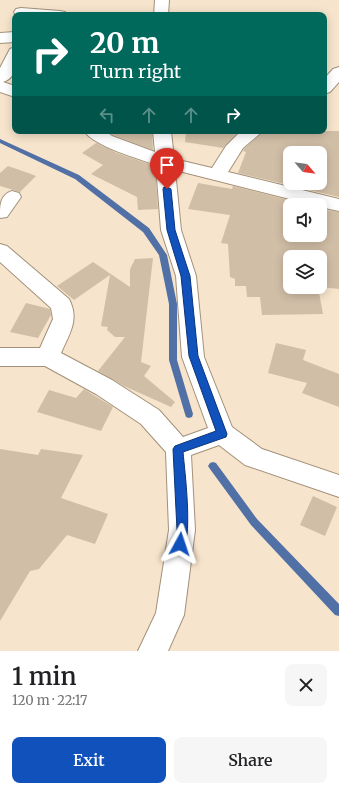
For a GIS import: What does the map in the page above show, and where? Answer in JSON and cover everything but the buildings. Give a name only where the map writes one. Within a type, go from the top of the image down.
[{"type":"street","points":[[161,12],[162,0]]},
{"type":"street","points":[[22,9],[41,12]]},
{"type":"street","points":[[0,38],[12,37]]},
{"type":"street","points":[[0,78],[5,75],[12,59]]},
{"type":"street","points":[[0,86],[12,91]]},
{"type":"street","points":[[97,134],[106,140],[164,162],[339,205]]},
{"type":"street","points":[[162,134],[171,230],[186,276],[193,356],[222,434],[254,457],[339,486]]},
{"type":"street","points":[[217,174],[236,144],[249,134]]},
{"type":"street","points":[[0,212],[12,197]]},
{"type":"street","points":[[0,251],[61,305],[64,319],[48,357]]},
{"type":"street","points":[[0,357],[48,357],[104,387],[150,417],[178,449],[182,530],[170,615],[153,651]]},
{"type":"street","points":[[178,449],[222,434]]},
{"type":"waterway","points":[[0,141],[77,177],[146,230],[163,255],[173,304],[173,360],[189,414]]},
{"type":"waterway","points":[[213,466],[254,522],[339,611]]},
{"type":"route","points":[[167,189],[171,230],[186,276],[193,356],[222,434],[178,449],[182,530],[180,544]]}]
